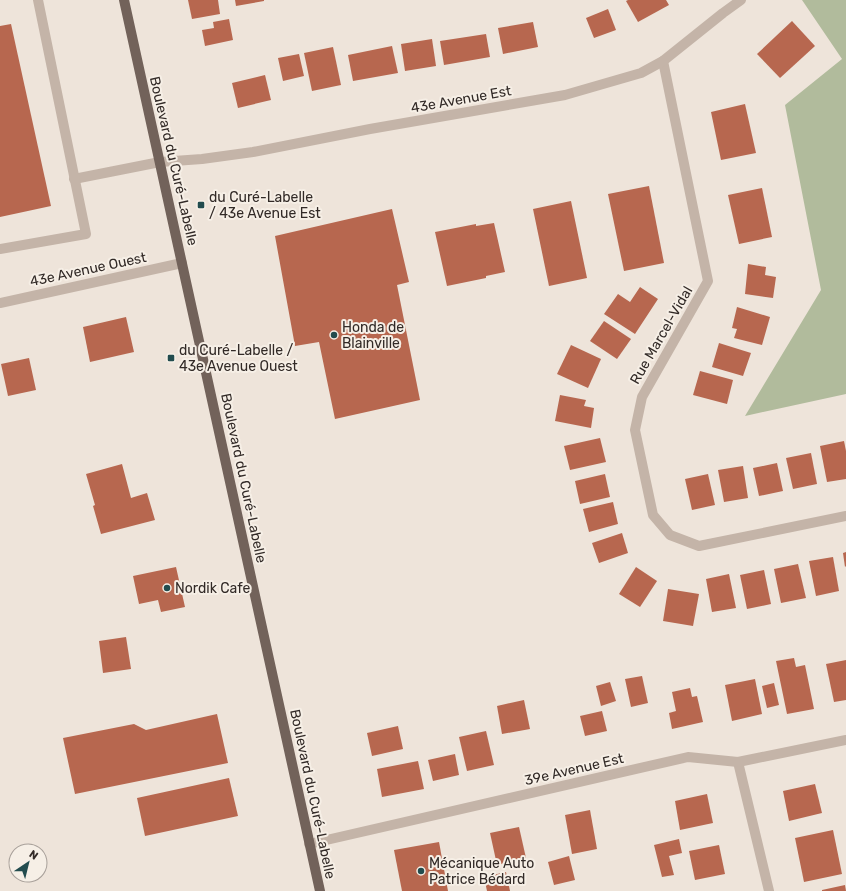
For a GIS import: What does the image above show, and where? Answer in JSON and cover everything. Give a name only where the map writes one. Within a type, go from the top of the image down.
[{"type":"main road","name":"Boulevard du Curé-Labelle","points":[[124,0],[320,891]]},
{"type":"street","points":[[0,249],[86,234],[38,0]]},
{"type":"street","name":"43e Avenue Est","points":[[74,179],[160,162],[202,159],[253,152],[370,129],[565,95],[641,73],[663,61],[723,13],[742,0]]},
{"type":"street","name":"Rue Marcel-Vidal","points":[[663,61],[708,282],[642,397],[635,430],[653,516],[670,535],[699,546],[846,516]]},
{"type":"street","name":"43e Avenue Ouest","points":[[0,303],[182,263]]},
{"type":"street","name":"39e Avenue Est","points":[[309,844],[688,757],[738,762],[846,740]]},
{"type":"street","points":[[738,762],[768,891]]},
{"type":"green space","points":[[802,0],[846,0],[846,394],[745,416],[821,290],[785,105],[842,59]]},
{"type":"building","points":[[188,0],[218,0],[220,14],[192,19]]},
{"type":"building","points":[[235,0],[264,0],[264,1],[236,6]]},
{"type":"building","points":[[666,0],[669,5],[638,22],[626,1]]},
{"type":"building","points":[[608,9],[616,30],[594,38],[586,18]]},
{"type":"building","points":[[229,19],[233,40],[205,46],[202,30],[214,28],[213,22]]},
{"type":"building","points":[[792,21],[815,46],[780,78],[757,54]]},
{"type":"building","points":[[533,22],[538,47],[503,54],[498,28]]},
{"type":"building","points":[[11,24],[51,206],[0,217],[0,26]]},
{"type":"building","points":[[486,34],[490,57],[444,65],[440,41]]},
{"type":"building","points":[[432,39],[436,66],[405,71],[401,44]]},
{"type":"building","points":[[392,46],[398,73],[353,81],[348,55]]},
{"type":"building","points":[[333,47],[341,85],[312,91],[304,53]]},
{"type":"building","points":[[299,54],[304,76],[283,81],[278,58]]},
{"type":"building","points":[[265,75],[271,100],[238,108],[232,83]]},
{"type":"building","points":[[745,104],[756,153],[721,160],[711,112]]},
{"type":"building","points":[[649,186],[664,263],[624,271],[608,194]]},
{"type":"building","points":[[762,188],[772,237],[739,244],[728,195]]},
{"type":"building","points":[[571,201],[587,278],[549,286],[533,209]]},
{"type":"building","points":[[392,209],[409,282],[397,285],[420,400],[335,419],[319,342],[295,346],[275,236]]},
{"type":"building","points":[[494,223],[505,272],[486,276],[486,278],[447,286],[435,232],[476,224],[476,226]]},
{"type":"building","points":[[748,264],[766,267],[765,275],[776,277],[773,298],[745,294]]},
{"type":"building","points":[[640,287],[658,299],[635,334],[604,314],[618,294],[630,302]]},
{"type":"building","points":[[737,307],[770,317],[762,345],[734,338],[737,329],[732,328]]},
{"type":"building","points":[[126,317],[134,352],[90,362],[83,327]]},
{"type":"building","points":[[604,321],[631,339],[617,359],[590,341]]},
{"type":"building","points":[[719,343],[751,353],[743,376],[712,367]]},
{"type":"building","points":[[571,345],[601,359],[588,388],[557,374]]},
{"type":"building","points":[[29,358],[36,390],[8,396],[1,364]]},
{"type":"building","points":[[700,371],[733,380],[727,404],[693,395]]},
{"type":"building","points":[[560,395],[586,400],[584,406],[594,408],[591,428],[555,421]]},
{"type":"building","points":[[600,438],[606,462],[570,470],[564,446]]},
{"type":"building","points":[[844,441],[846,451],[846,479],[827,482],[820,446]]},
{"type":"building","points":[[811,453],[817,484],[793,489],[786,458]]},
{"type":"building","points":[[777,463],[783,491],[759,496],[753,468]]},
{"type":"building","points":[[122,464],[131,498],[147,493],[155,520],[101,534],[93,506],[95,505],[86,474]]},
{"type":"building","points":[[743,466],[748,498],[724,502],[718,470]]},
{"type":"building","points":[[605,474],[610,497],[580,504],[575,481]]},
{"type":"building","points":[[708,474],[715,505],[692,510],[685,479]]},
{"type":"building","points":[[613,502],[618,524],[589,532],[583,509]]},
{"type":"building","points":[[622,533],[628,553],[599,563],[592,543]]},
{"type":"building","points":[[846,552],[846,566],[845,567],[843,553]]},
{"type":"building","points":[[833,557],[839,591],[816,596],[809,561]]},
{"type":"building","points":[[798,564],[806,598],[781,603],[774,569]]},
{"type":"building","points":[[176,567],[185,607],[161,612],[158,600],[139,604],[133,576]]},
{"type":"building","points":[[636,567],[657,581],[640,607],[619,594]]},
{"type":"building","points":[[764,570],[771,604],[747,609],[740,575]]},
{"type":"building","points":[[729,574],[736,608],[712,612],[706,579]]},
{"type":"building","points":[[668,589],[699,594],[693,626],[663,621]]},
{"type":"building","points":[[126,637],[131,669],[103,673],[99,641]]},
{"type":"building","points":[[794,658],[796,667],[805,665],[814,709],[787,714],[776,661]]},
{"type":"building","points":[[846,660],[846,700],[834,702],[826,664]]},
{"type":"building","points":[[642,676],[648,703],[631,707],[625,679]]},
{"type":"building","points":[[755,679],[762,714],[732,721],[725,685]]},
{"type":"building","points":[[610,682],[616,701],[601,706],[596,686]]},
{"type":"building","points":[[774,683],[779,705],[767,708],[762,686]]},
{"type":"building","points":[[690,688],[692,697],[697,696],[703,722],[672,729],[669,713],[676,711],[672,692]]},
{"type":"building","points":[[524,700],[530,729],[502,734],[497,706]]},
{"type":"building","points":[[602,711],[607,731],[585,736],[580,716]]},
{"type":"building","points":[[217,714],[228,763],[75,794],[63,738],[134,724],[146,730]]},
{"type":"building","points":[[398,726],[403,749],[372,756],[367,733]]},
{"type":"building","points":[[486,731],[494,765],[467,771],[459,737]]},
{"type":"building","points":[[455,754],[459,775],[433,781],[428,760]]},
{"type":"building","points":[[418,761],[424,789],[382,797],[377,769]]},
{"type":"building","points":[[229,778],[238,816],[145,836],[137,798]]},
{"type":"building","points":[[815,784],[822,813],[789,821],[783,791]]},
{"type":"building","points":[[707,794],[713,823],[680,830],[675,801]]},
{"type":"building","points":[[590,810],[597,849],[572,854],[565,815]]},
{"type":"building","points":[[519,827],[526,858],[497,865],[490,833]]},
{"type":"building","points":[[833,830],[842,874],[804,882],[795,838]]},
{"type":"building","points":[[679,839],[682,853],[669,856],[674,875],[662,877],[654,845]]},
{"type":"building","name":"Mécanique Auto Patrice Bédard","points":[[439,842],[448,891],[402,891],[394,850]]},
{"type":"building","points":[[719,845],[725,874],[695,880],[689,851]]},
{"type":"building","points":[[569,856],[575,880],[554,885],[548,862]]},
{"type":"building","points":[[506,872],[510,891],[487,891],[484,877]]},
{"type":"building","points":[[845,885],[846,891],[822,891],[822,890]]},
{"type":"place","name":"du Curé-Labelle / 43e Avenue Est","points":[[201,205]]},
{"type":"place","name":"Honda de Blainville","points":[[334,335]]},
{"type":"place","name":"du Curé-Labelle / 43e Avenue Ouest","points":[[171,358]]},
{"type":"place","name":"Nordik Cafe","points":[[167,588]]},
{"type":"place","name":"Mécanique Auto Patrice Bédard","points":[[421,871]]}]
